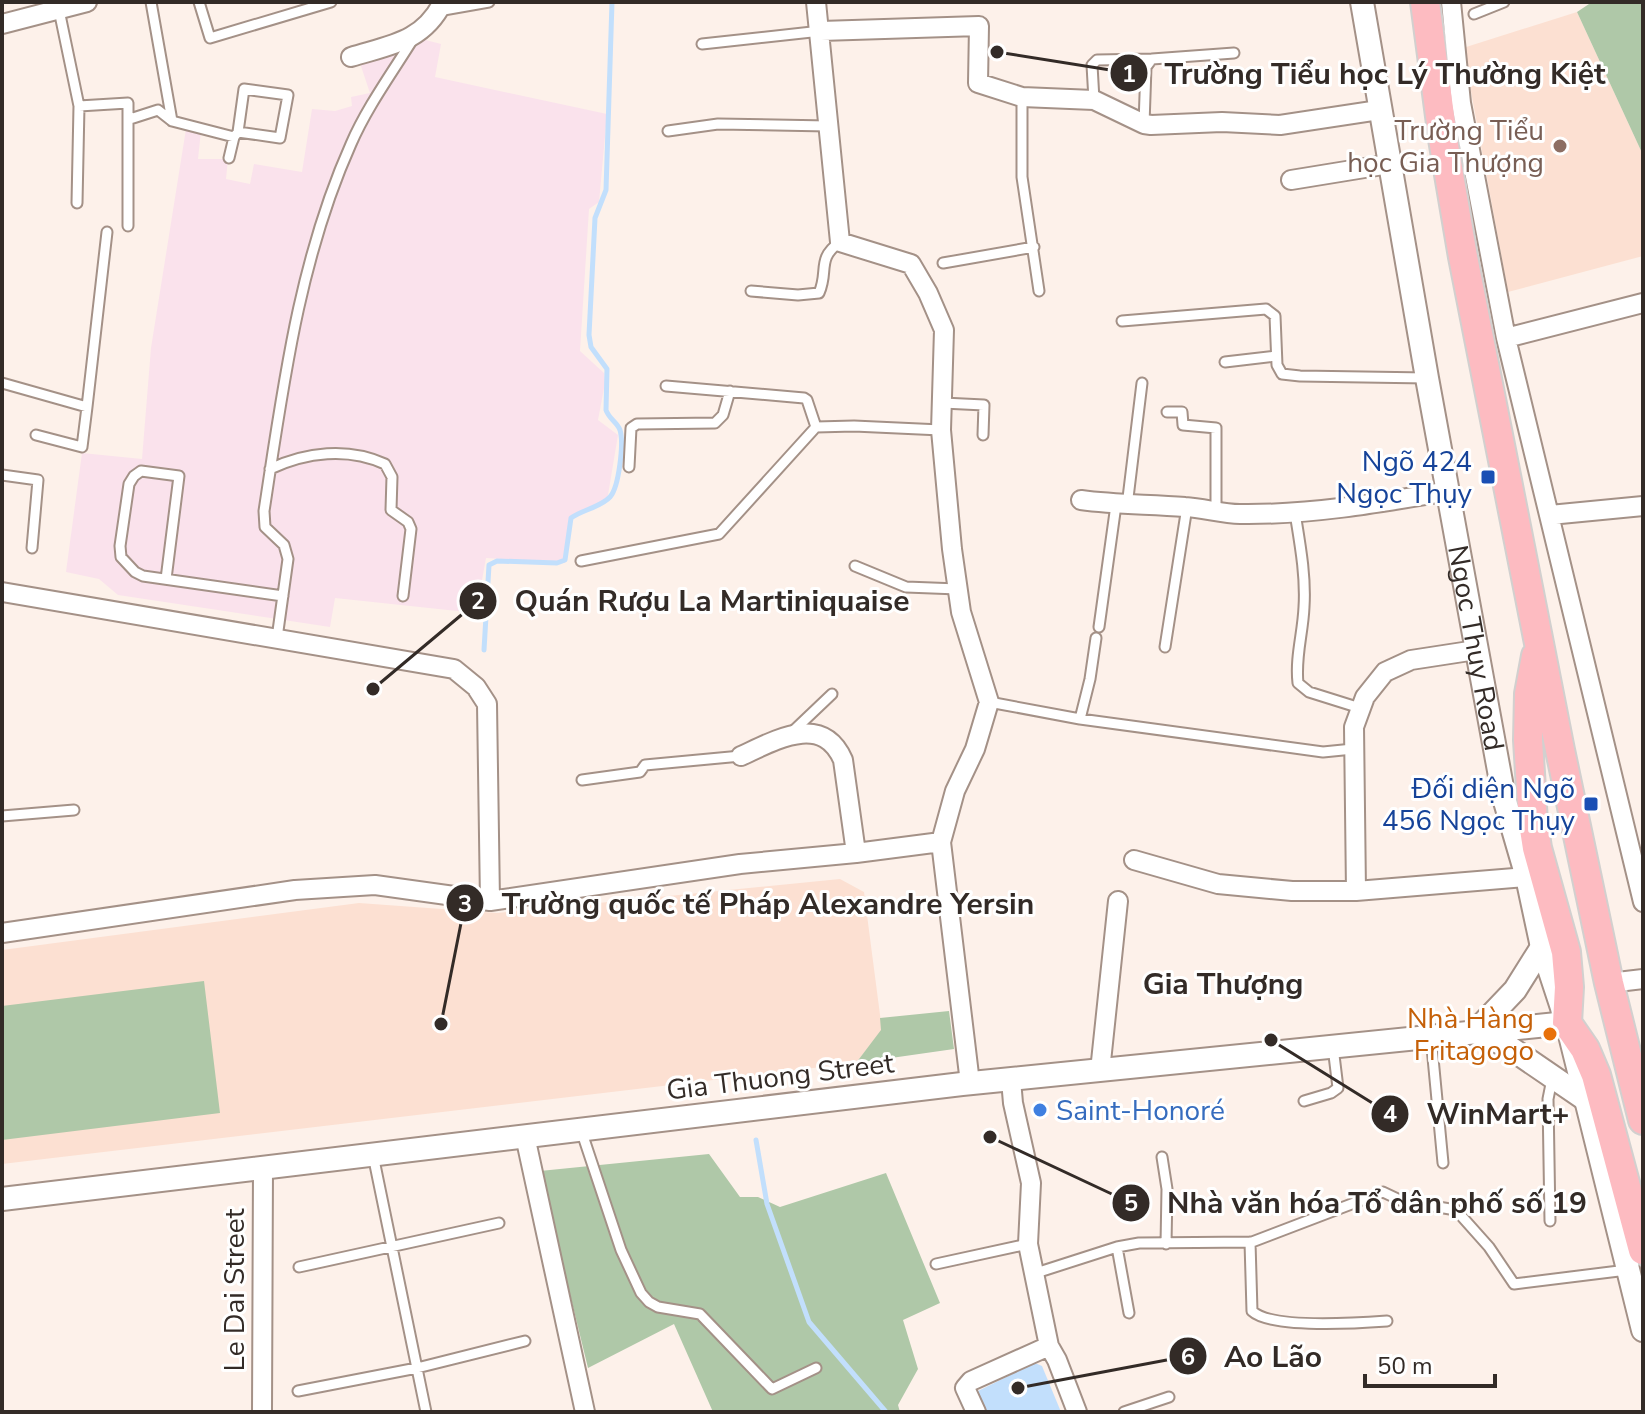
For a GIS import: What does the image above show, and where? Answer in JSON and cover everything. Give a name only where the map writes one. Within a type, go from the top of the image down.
[{"type":"main road","points":[[1425,2],[1463,257],[1609,983],[1643,1120]]},
{"type":"main road","points":[[1539,640],[1529,694],[1528,725],[1537,848],[1566,952],[1569,987],[1567,1023],[1585,1049],[1596,1075],[1635,1260]]},
{"type":"street","points":[[2,24],[87,2]]},
{"type":"street","points":[[816,2],[840,242],[911,264],[944,330],[941,430],[958,589],[961,612],[989,702],[975,749],[955,791],[941,842],[970,1083]]},
{"type":"street","name":"Ngoc Thuy Road","points":[[1362,2],[1504,798],[1585,1099],[1635,1260],[1643,1330]]},
{"type":"street","points":[[1451,2],[1461,103],[1506,338],[1636,847],[1643,902]]},
{"type":"street","points":[[351,57],[415,36],[440,7]]},
{"type":"street","points":[[821,31],[979,26],[978,83],[1022,97],[1094,100],[1144,124],[1222,122],[1280,125],[1379,110]]},
{"type":"street","points":[[1291,180],[1389,164]]},
{"type":"street","points":[[1506,338],[1643,303]]},
{"type":"street","points":[[1081,500],[1187,507],[1237,515],[1352,508],[1449,491]]},
{"type":"street","points":[[1550,515],[1643,506]]},
{"type":"street","points":[[2,592],[454,669],[476,687],[487,704],[490,901]]},
{"type":"street","points":[[1356,891],[1354,727],[1365,697],[1385,672],[1411,660],[1476,650]]},
{"type":"street","points":[[741,756],[791,733],[818,735],[838,750],[843,760],[856,853]]},
{"type":"street","points":[[2,933],[295,890],[375,885],[490,901],[740,864],[941,842]]},
{"type":"street","points":[[1134,860],[1218,884],[1292,891],[1356,891],[1527,877]]},
{"type":"street","points":[[1100,1071],[1118,901]]},
{"type":"street","points":[[1542,947],[1515,990],[1475,1032],[1506,1045],[1585,1099]]},
{"type":"street","points":[[1609,983],[1643,979]]},
{"type":"street","name":"Gia Thuong Street","points":[[2,1199],[970,1083],[1567,1023]]},
{"type":"street","points":[[1011,1080],[1013,1103],[1031,1183],[1028,1244],[1049,1346],[1077,1412]]},
{"type":"street","points":[[525,1136],[585,1412]]},
{"type":"street","name":"Le Dai Street","points":[[262,1412],[263,1168]]},
{"type":"street","points":[[976,1412],[965,1388],[971,1381],[1049,1346]]},
{"type":"lane","points":[[151,2],[172,121]]},
{"type":"lane","points":[[199,2],[210,38],[331,2]]},
{"type":"lane","points":[[440,7],[489,2]]},
{"type":"lane","points":[[1474,14],[1504,2]]},
{"type":"lane","points":[[59,10],[79,106],[77,203]]},
{"type":"lane","points":[[702,44],[821,31]]},
{"type":"lane","points":[[277,638],[287,551],[270,534],[264,520],[302,290],[352,141],[415,36]]},
{"type":"lane","points":[[1094,100],[1092,65],[1097,60],[1234,53]]},
{"type":"lane","points":[[1144,124],[1146,67],[1152,59]]},
{"type":"lane","points":[[130,119],[158,110],[172,121],[236,134],[280,138],[288,95],[244,89],[236,134],[229,158]]},
{"type":"lane","points":[[1022,97],[1022,177],[1039,291]]},
{"type":"lane","points":[[79,106],[128,103],[128,226]]},
{"type":"lane","points":[[668,131],[718,124],[828,126]]},
{"type":"lane","points":[[36,435],[82,447],[107,232]]},
{"type":"lane","points":[[751,291],[798,295],[819,293],[824,260],[840,242]]},
{"type":"lane","points":[[943,263],[1034,247]]},
{"type":"lane","points":[[1122,321],[1266,309],[1275,316],[1276,356],[1280,372],[1287,375],[1427,378]]},
{"type":"lane","points":[[1225,362],[1276,356]]},
{"type":"lane","points":[[2,383],[87,407]]},
{"type":"lane","points":[[1099,627],[1142,383]]},
{"type":"lane","points":[[666,386],[804,398],[816,427]]},
{"type":"lane","points":[[629,467],[631,428],[649,423],[715,423],[723,415],[730,391]]},
{"type":"lane","points":[[943,403],[984,405],[983,435]]},
{"type":"lane","points":[[1167,412],[1182,412],[1183,425],[1216,428],[1216,511]]},
{"type":"lane","points":[[581,561],[719,534],[816,427],[941,430]]},
{"type":"lane","points":[[270,469],[295,458],[320,453],[341,454],[385,464],[392,477],[391,510],[408,522],[411,529],[403,596]]},
{"type":"lane","points":[[166,579],[179,476],[141,471],[129,484],[120,546],[121,557],[135,572],[166,579],[283,596]]},
{"type":"lane","points":[[2,475],[38,480],[32,548]]},
{"type":"lane","points":[[1165,647],[1187,507]]},
{"type":"lane","points":[[1295,513],[1303,560],[1304,609],[1298,648],[1298,683],[1302,689],[1314,694],[1360,708]]},
{"type":"lane","points":[[855,566],[906,587],[958,589]]},
{"type":"lane","points":[[1080,719],[1096,638]]},
{"type":"lane","points":[[791,733],[832,694]]},
{"type":"lane","points":[[989,702],[1080,719],[1323,752],[1353,749]]},
{"type":"lane","points":[[582,780],[640,772],[645,765],[741,756]]},
{"type":"lane","points":[[2,816],[74,810]]},
{"type":"lane","points":[[1431,1037],[1443,1163]]},
{"type":"lane","points":[[1304,1101],[1336,1090],[1333,1047]]},
{"type":"lane","points":[[1550,1221],[1548,1099],[1552,1076]]},
{"type":"lane","points":[[581,1130],[621,1250],[641,1293],[649,1302],[658,1307],[692,1310],[700,1314],[772,1389],[816,1368]]},
{"type":"lane","points":[[373,1155],[426,1412]]},
{"type":"lane","points":[[1162,1157],[1167,1189],[1166,1244]]},
{"type":"lane","points":[[1036,1273],[1139,1243],[1250,1242],[1383,1192],[1402,1201],[1456,1210],[1489,1247],[1514,1284],[1635,1260]]},
{"type":"lane","points":[[299,1267],[499,1223]]},
{"type":"lane","points":[[1250,1242],[1252,1311],[1257,1315],[1269,1320],[1333,1324],[1387,1321]]},
{"type":"lane","points":[[936,1264],[1028,1244]]},
{"type":"lane","points":[[1117,1247],[1129,1313]]},
{"type":"lane","points":[[298,1391],[417,1368],[525,1341]]},
{"type":"lane","points":[[1124,1412],[1169,1397]]},
{"type":"shaded area","name":"Trường Tiểu học Gia Thượng","points":[[1577,12],[1643,155],[1643,256],[1508,292],[1463,48]]},
{"type":"shaded area","points":[[418,38],[441,44],[435,77],[607,114],[599,202],[589,209],[580,351],[604,373],[598,420],[618,435],[607,501],[572,518],[565,563],[486,558],[476,613],[335,598],[330,627],[118,595],[99,579],[66,572],[82,453],[142,459],[151,348],[186,129],[201,131],[198,159],[228,159],[226,179],[250,184],[254,164],[302,172],[312,109],[335,111],[352,106],[351,97],[370,93],[358,57]]},
{"type":"shaded area","points":[[840,879],[864,892],[882,1030],[856,1063],[2,1164],[2,950],[359,903],[497,913]]},
{"type":"green space","points":[[1592,2],[1643,2],[1643,155],[1577,12]]},
{"type":"green space","points":[[204,981],[220,1113],[2,1140],[2,1006]]},
{"type":"green space","points":[[949,1011],[954,1049],[856,1063],[881,1030],[880,1018]]},
{"type":"green space","points":[[709,1154],[740,1197],[758,1197],[780,1207],[886,1173],[940,1303],[903,1320],[918,1369],[898,1405],[900,1412],[713,1412],[674,1324],[588,1368],[540,1171]]},
{"type":"water","points":[[1035,1363],[1042,1366],[1061,1412],[978,1412],[972,1399],[978,1391]]},
{"type":"waterway","points":[[484,650],[489,565],[497,561],[557,563],[565,560],[571,518],[610,497],[620,465],[620,430],[606,410],[607,369],[591,347],[589,335],[595,218],[606,190],[612,2]]},
{"type":"waterway","points":[[756,1140],[767,1204],[809,1322],[886,1412]]},
{"type":"place","name":"Trường Tiểu học Lý Thường Kiệt","points":[[997,52]]},
{"type":"place","name":"Trường Tiểu học Gia Thượng","points":[[1560,146]]},
{"type":"place","name":"Ngõ 424 Ngọc Thụy","points":[[1488,477]]},
{"type":"place","name":"Quán Rượu La Martiniquaise","points":[[373,689]]},
{"type":"place","name":"Đối diện Ngõ 456 Ngọc Thụy","points":[[1591,804]]},
{"type":"place","name":"Trường quốc tế Pháp Alexandre Yersin","points":[[441,1024]]},
{"type":"place","name":"Nhà Hàng Fritagogo","points":[[1550,1034]]},
{"type":"place","name":"WinMart+","points":[[1271,1040]]},
{"type":"place","name":"Saint-Honoré","points":[[1040,1110]]},
{"type":"place","name":"Nhà văn hóa Tổ dân phố số 19","points":[[990,1137]]},
{"type":"place","name":"Ao Lão","points":[[1018,1388]]},
{"type":"district","name":"Gia Thượng","points":[[1223,984]]}]
